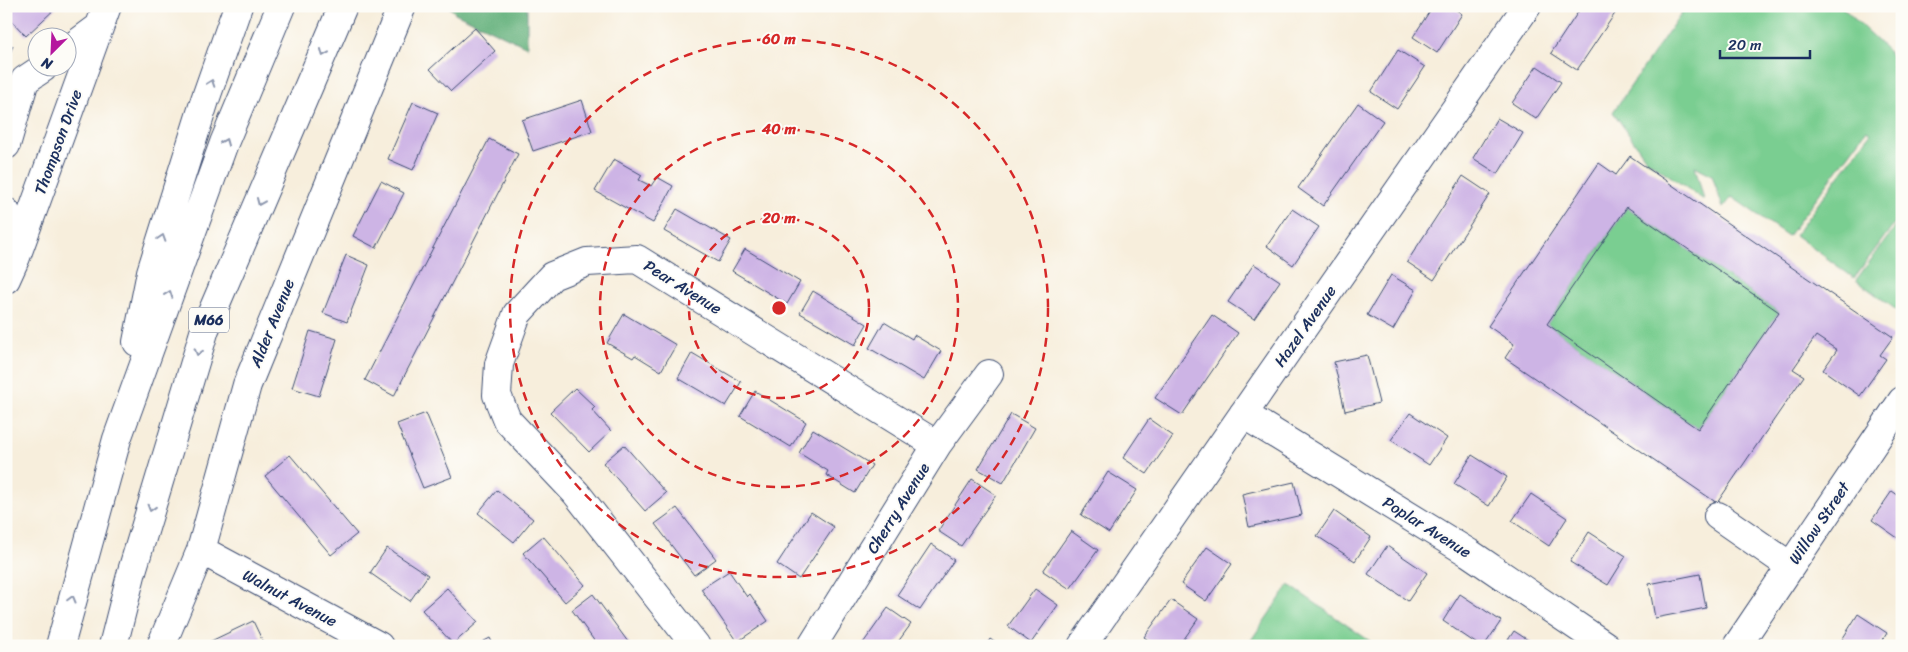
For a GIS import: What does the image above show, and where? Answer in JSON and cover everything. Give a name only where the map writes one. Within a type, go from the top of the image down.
[{"type":"main road","name":"M66","points":[[60,646],[117,439],[151,272],[238,6]]},
{"type":"main road","name":"M66","points":[[117,439],[224,143],[281,6]]},
{"type":"main road","name":"Alder Avenue","points":[[161,646],[201,550],[247,385],[402,6]]},
{"type":"main road","name":"Hazel Avenue","points":[[1082,646],[1528,6]]},
{"type":"main road","name":"M66","points":[[113,646],[132,571],[205,329],[343,7]]},
{"type":"main road","name":"Thompson Drive","points":[[78,40],[103,16]]},
{"type":"main road","name":"Thompson Drive","points":[[11,268],[103,16]]},
{"type":"main road","points":[[6,145],[25,80],[28,78]]},
{"type":"main road","name":"Thompson Drive","points":[[6,212],[11,268]]},
{"type":"main road","name":"Pear Avenue","points":[[696,646],[576,493],[507,420],[498,395],[499,364],[517,314],[552,276],[587,262],[637,259],[937,445]]},
{"type":"main road","name":"Cherry Avenue","points":[[812,646],[937,445],[988,374]]},
{"type":"main road","name":"Willow Street","points":[[1737,646],[1790,566],[1894,431],[1902,401]]},
{"type":"main road","name":"Poplar Avenue","points":[[1244,414],[1469,553],[1606,646]]},
{"type":"main road","points":[[1718,516],[1790,566]]},
{"type":"main road","name":"Walnut Avenue","points":[[201,550],[380,646]]},
{"type":"green space","points":[[448,6],[527,6],[527,47],[455,13]]},
{"type":"green space","points":[[1686,6],[1841,6],[1889,52],[1902,77],[1902,213],[1854,278],[1795,235],[1871,133],[1867,130],[1788,236],[1732,197],[1723,208],[1712,175],[1695,166],[1704,200],[1647,160],[1613,112]]},
{"type":"green space","points":[[1627,207],[1779,312],[1698,429],[1547,324]]},
{"type":"green space","points":[[1902,218],[1902,314],[1856,280]]},
{"type":"green space","points":[[1289,585],[1377,646],[1247,646]]},
{"type":"building","points":[[11,6],[58,6],[35,28],[28,28],[26,36],[6,15],[6,11]]},
{"type":"building","points":[[1433,6],[1451,6],[1462,14],[1437,53],[1413,37]]},
{"type":"building","points":[[1582,6],[1620,6],[1577,70],[1551,53]]},
{"type":"building","points":[[475,28],[495,51],[451,91],[430,69]]},
{"type":"building","points":[[6,43],[13,46],[6,63]]},
{"type":"building","points":[[1398,50],[1425,67],[1397,109],[1371,92]]},
{"type":"building","points":[[1537,66],[1561,82],[1536,119],[1512,103]]},
{"type":"building","points":[[582,100],[592,131],[533,151],[522,120]]},
{"type":"building","points":[[413,102],[438,113],[413,170],[388,159]]},
{"type":"building","points":[[1358,103],[1383,121],[1323,206],[1298,188]]},
{"type":"building","points":[[1497,118],[1523,133],[1498,174],[1473,158]]},
{"type":"building","points":[[489,139],[518,154],[394,396],[365,380]]},
{"type":"building","points":[[1630,156],[1893,337],[1880,355],[1886,359],[1860,396],[1823,370],[1837,350],[1816,336],[1793,369],[1804,376],[1717,503],[1505,358],[1514,344],[1488,326],[1599,163],[1616,175]],"holes":[[[1627,207],[1779,312],[1698,429],[1547,324]]]},
{"type":"building","points":[[614,159],[642,175],[639,180],[651,186],[657,177],[673,186],[653,223],[595,191]]},
{"type":"building","points":[[1463,176],[1490,194],[1434,280],[1407,262]]},
{"type":"building","points":[[381,181],[404,193],[376,248],[353,236]]},
{"type":"building","points":[[677,209],[731,240],[718,262],[664,231]]},
{"type":"building","points":[[1292,209],[1319,227],[1293,265],[1267,246]]},
{"type":"building","points":[[745,249],[800,282],[787,304],[732,271]]},
{"type":"building","points":[[346,255],[369,265],[347,322],[323,313]]},
{"type":"building","points":[[1254,264],[1280,281],[1254,319],[1228,302]]},
{"type":"building","points":[[1391,275],[1416,290],[1393,330],[1367,315]]},
{"type":"building","points":[[813,291],[867,324],[855,345],[800,313]]},
{"type":"building","points":[[624,314],[676,345],[661,371],[635,355],[633,358],[607,343]]},
{"type":"building","points":[[1212,315],[1238,333],[1182,415],[1155,398]]},
{"type":"building","points":[[884,322],[912,339],[914,335],[941,351],[924,380],[869,348]]},
{"type":"building","points":[[310,331],[337,339],[319,396],[292,388]]},
{"type":"building","points":[[692,353],[741,382],[726,406],[678,378]]},
{"type":"building","points":[[1367,355],[1379,403],[1345,411],[1334,362]]},
{"type":"building","points":[[575,388],[595,407],[592,410],[611,431],[589,452],[550,412]]},
{"type":"building","points":[[755,391],[806,422],[791,447],[740,416]]},
{"type":"building","points":[[426,413],[452,477],[423,488],[397,424]]},
{"type":"building","points":[[1410,413],[1447,438],[1429,465],[1391,440]]},
{"type":"building","points":[[1011,414],[1035,428],[1003,483],[978,469]]},
{"type":"building","points":[[1149,419],[1173,436],[1147,474],[1123,458]]},
{"type":"building","points":[[813,429],[872,465],[855,493],[826,475],[828,471],[799,453]]},
{"type":"building","points":[[624,445],[666,493],[645,511],[603,463]]},
{"type":"building","points":[[290,455],[357,534],[331,555],[265,476]]},
{"type":"building","points":[[1472,455],[1507,477],[1489,506],[1454,484]]},
{"type":"building","points":[[1108,472],[1137,490],[1109,533],[1081,515]]},
{"type":"building","points":[[972,479],[996,495],[961,546],[938,531]]},
{"type":"building","points":[[1294,482],[1302,515],[1249,527],[1242,494]]},
{"type":"building","points":[[497,490],[533,519],[514,542],[478,513]]},
{"type":"building","points":[[1892,491],[1902,498],[1902,541],[1872,520]]},
{"type":"building","points":[[1531,494],[1567,518],[1549,546],[1512,521]]},
{"type":"building","points":[[677,508],[716,559],[694,575],[655,524]]},
{"type":"building","points":[[1334,511],[1371,537],[1355,561],[1317,536]]},
{"type":"building","points":[[811,512],[834,527],[799,579],[777,564]]},
{"type":"building","points":[[1071,531],[1098,550],[1070,589],[1043,571]]},
{"type":"building","points":[[1589,532],[1626,556],[1608,585],[1570,562]]},
{"type":"building","points":[[543,536],[585,585],[565,602],[523,553]]},
{"type":"building","points":[[931,544],[954,560],[920,610],[897,595]]},
{"type":"building","points":[[1387,546],[1427,573],[1408,601],[1368,574]]},
{"type":"building","points":[[1207,547],[1232,564],[1206,601],[1181,584]]},
{"type":"building","points":[[387,548],[428,575],[410,601],[370,573]]},
{"type":"building","points":[[729,571],[747,597],[750,594],[768,621],[737,642],[701,589]]},
{"type":"building","points":[[1700,574],[1706,608],[1655,618],[1649,584]]},
{"type":"building","points":[[447,588],[478,622],[453,644],[422,610]]},
{"type":"building","points":[[1035,589],[1058,605],[1031,643],[1008,626]]},
{"type":"building","points":[[593,594],[631,646],[598,646],[572,610]]},
{"type":"building","points":[[1460,594],[1501,621],[1484,646],[1480,646],[1443,621]]},
{"type":"building","points":[[1171,600],[1198,619],[1179,646],[1156,646],[1144,637]]},
{"type":"building","points":[[888,608],[911,624],[895,646],[861,646]]},
{"type":"building","points":[[1858,614],[1887,633],[1879,646],[1838,646]]},
{"type":"building","points":[[253,621],[265,646],[210,646],[209,642]]},
{"type":"building","points":[[1514,631],[1534,644],[1537,646],[1504,646]]},
{"type":"building","points":[[490,638],[494,646],[475,646]]},
{"type":"building","points":[[990,639],[1000,646],[986,646]]}]
